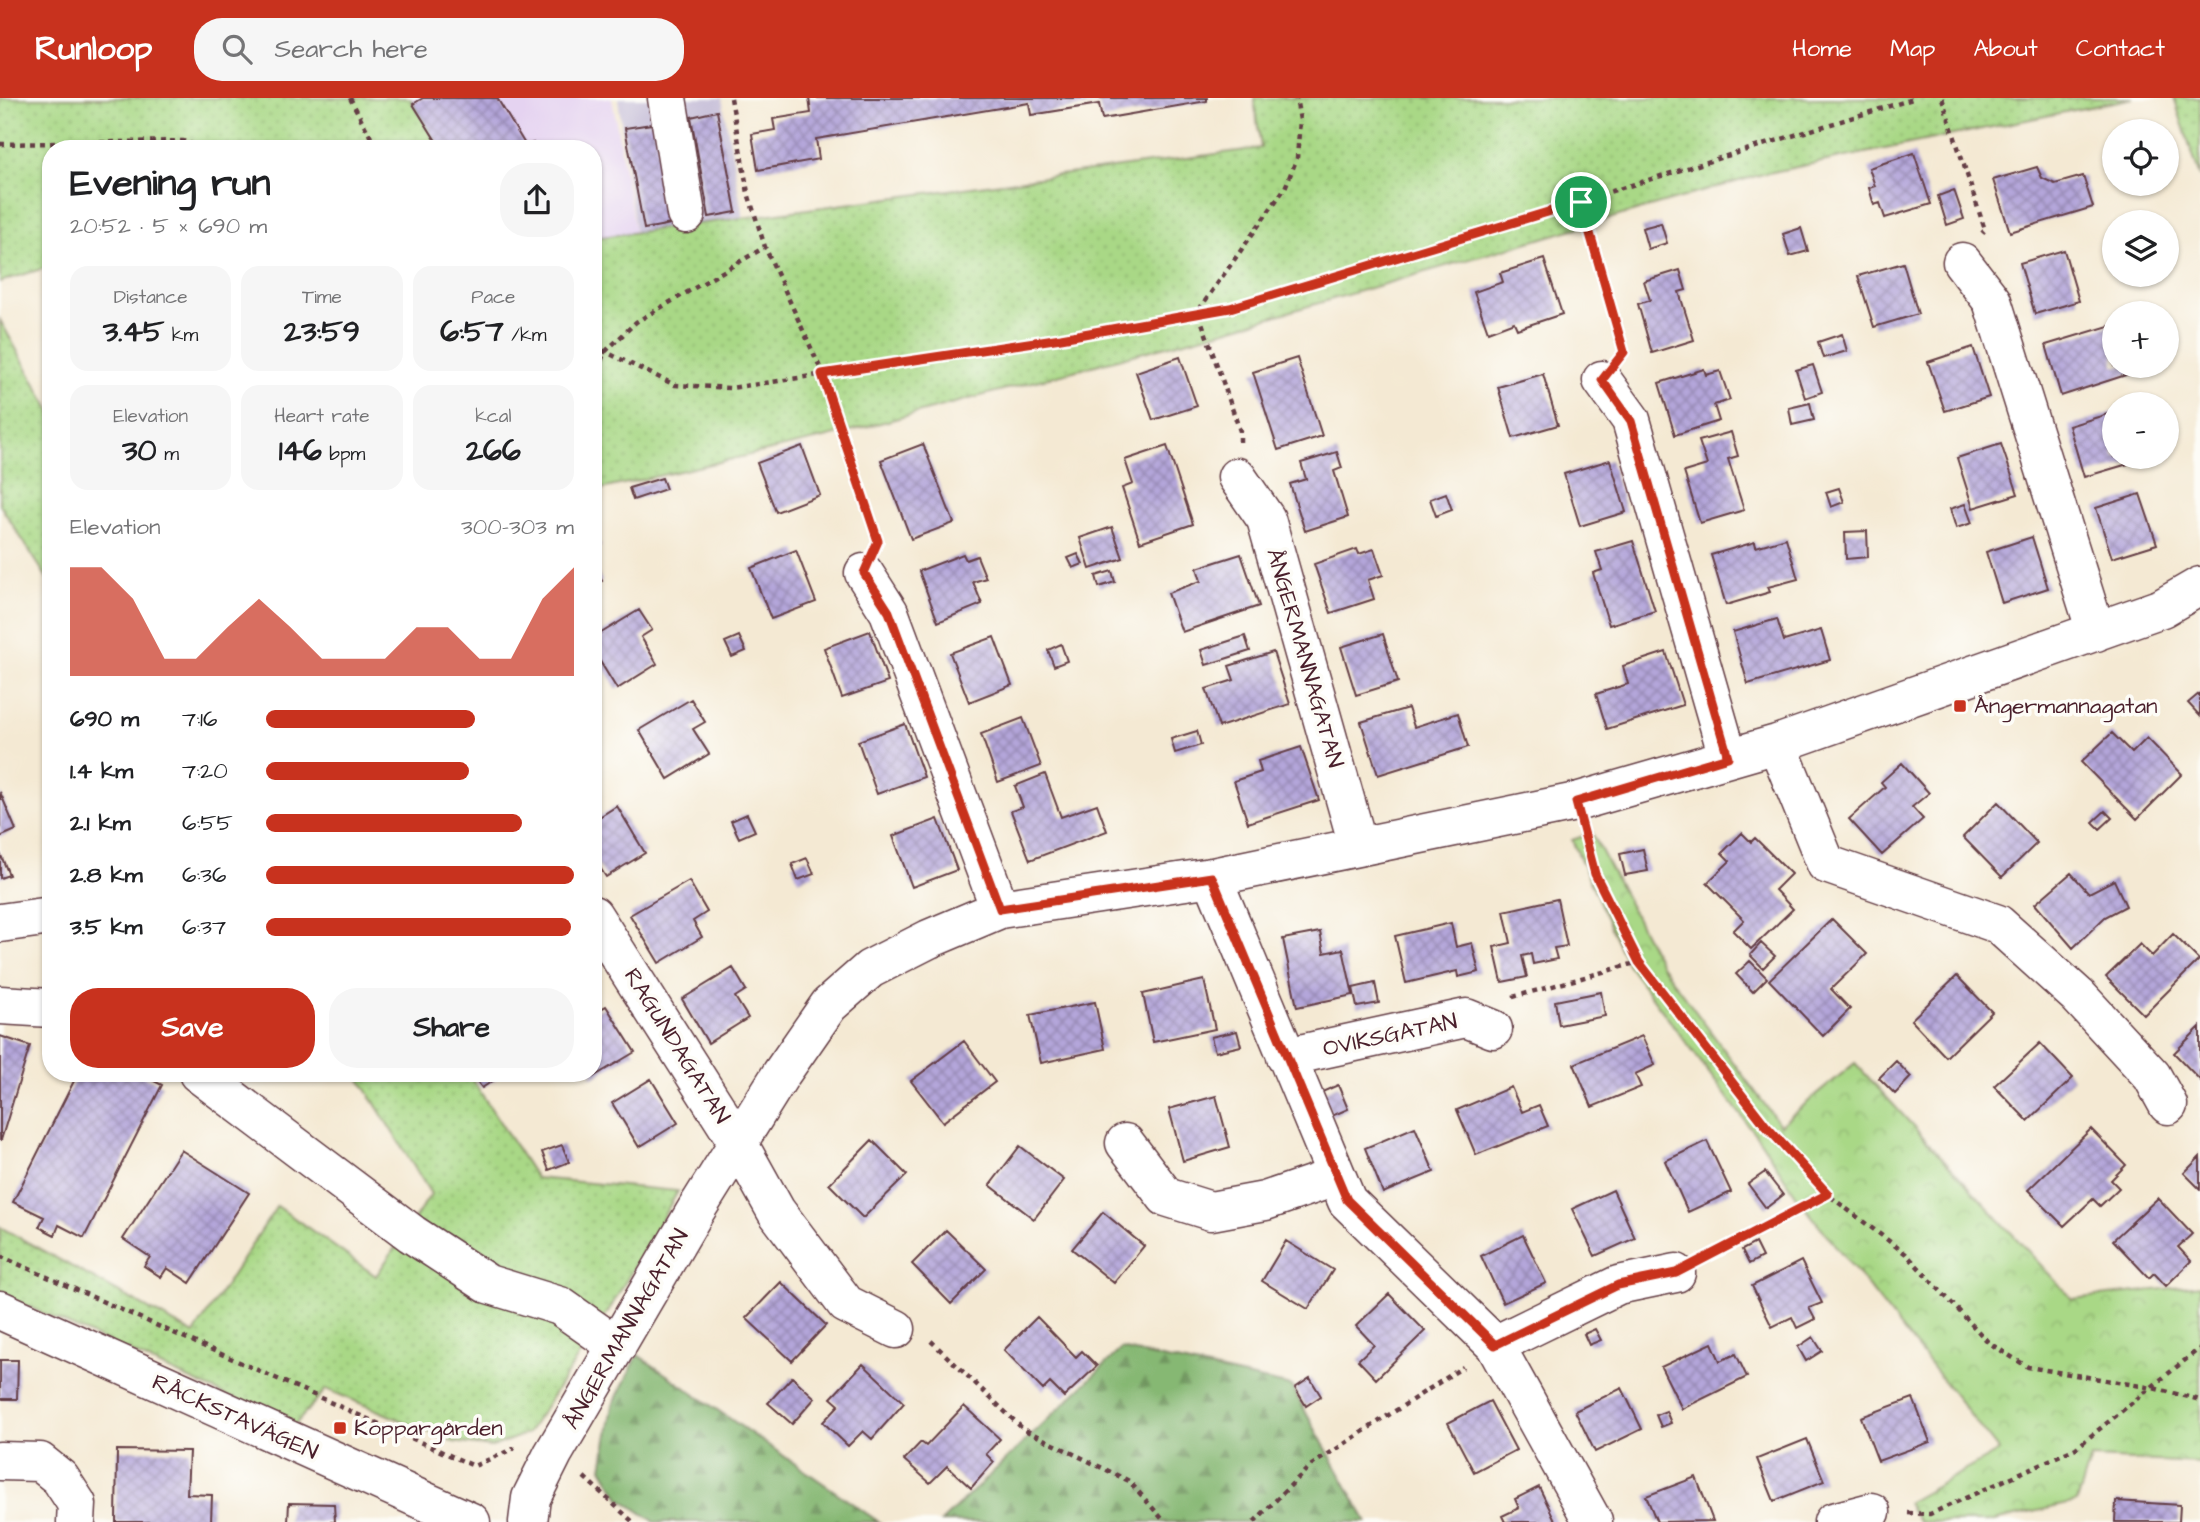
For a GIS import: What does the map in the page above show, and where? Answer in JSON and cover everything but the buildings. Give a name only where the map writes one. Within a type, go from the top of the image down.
[{"type":"street","points":[[667,98],[686,214]]},
{"type":"street","points":[[1962,262],[1992,301],[2096,632]]},
{"type":"street","points":[[1602,380],[1631,421],[1728,757]]},
{"type":"street","name":"ÅNGERMANNAGATAN","points":[[1237,477],[1266,519],[1358,845]]},
{"type":"street","points":[[864,573],[889,612],[1000,909]]},
{"type":"street","name":"ÅNGERMANNAGATAN","points":[[528,1522],[531,1498],[553,1454],[737,1141],[830,1005],[882,963],[929,939],[1000,909],[1212,877],[1576,802],[1777,744],[2162,608],[2200,586]]},
{"type":"street","points":[[1777,744],[1826,864],[1998,924],[2078,996],[2152,1076],[2168,1105]]},
{"type":"street","points":[[1212,877],[1335,1177],[1347,1200],[1495,1345],[1593,1522]]},
{"type":"street","points":[[0,923],[42,917]]},
{"type":"street","name":"RAGUNDAGATAN","points":[[602,929],[737,1141]]},
{"type":"street","points":[[0,1005],[42,1007]]},
{"type":"street","name":"OVIKSGATAN","points":[[1286,1057],[1466,1017],[1493,1029]]},
{"type":"street","points":[[210,1082],[412,1234],[488,1284],[559,1306],[617,1346]]},
{"type":"street","points":[[737,1141],[776,1212],[846,1304],[896,1329]]},
{"type":"street","points":[[1125,1143],[1166,1196],[1211,1212],[1265,1201],[1335,1177]]},
{"type":"street","points":[[1495,1345],[1618,1285],[1676,1273]]},
{"type":"street","name":"RÅCKSTAVÄGEN","points":[[0,1310],[471,1522]]},
{"type":"street","points":[[0,1461],[40,1462],[60,1478],[77,1504],[76,1522]]},
{"type":"street","points":[[1833,1522],[1871,1512]]},
{"type":"path","points":[[350,98],[372,140]]},
{"type":"path","points":[[730,98],[748,193],[765,247],[822,374],[878,541],[864,573]]},
{"type":"path","points":[[1198,312],[1285,188],[1297,158],[1300,120],[1296,98]]},
{"type":"path","points":[[602,350],[675,385],[731,388],[1061,338],[1230,308],[1916,98]]},
{"type":"path","points":[[1942,98],[1984,230],[1962,262]]},
{"type":"path","points":[[0,144],[42,143]]},
{"type":"path","points":[[1581,202],[1624,352],[1602,380]]},
{"type":"path","points":[[602,359],[605,352],[636,322],[765,247]]},
{"type":"path","points":[[1198,312],[1240,431],[1237,477]]},
{"type":"path","points":[[1576,802],[1595,874],[1639,962],[1766,1126],[1828,1194],[1906,1254],[1989,1343],[2028,1367],[2153,1388],[2200,1400]]},
{"type":"path","points":[[1493,1029],[1514,994],[1639,962]]},
{"type":"path","points":[[1676,1273],[1828,1194]]},
{"type":"path","points":[[0,1256],[474,1466],[522,1445],[553,1454],[582,1475],[633,1522]]},
{"type":"path","points":[[896,1329],[932,1341],[1023,1429],[1129,1481],[1165,1522]]},
{"type":"path","points":[[1254,1522],[1310,1466],[1495,1345]]},
{"type":"path","points":[[1871,1512],[1930,1514],[2076,1448],[2200,1348]]},
{"type":"shaded area","points":[[410,98],[612,98],[635,232],[602,237],[602,140],[436,140]]},
{"type":"shaded area","points":[[618,98],[722,98],[743,217],[635,232]]},
{"type":"green space","points":[[0,98],[410,98],[436,140],[42,140],[42,269],[0,282]]},
{"type":"green space","points":[[1254,98],[2133,98],[1763,174],[1226,330],[828,437],[602,489],[602,237],[1261,148]]},
{"type":"green space","points":[[2174,98],[2200,98],[2200,177]]},
{"type":"green space","points":[[0,320],[42,395],[42,570],[0,505]]},
{"type":"green space","points":[[1592,833],[1661,965],[1780,1125],[1855,1063],[2072,1299],[2200,1285],[2200,1463],[2091,1458],[2077,1502],[1989,1522],[1919,1522],[1907,1503],[1999,1451],[1800,1201],[1761,1142],[1627,964],[1572,840]]},
{"type":"green space","points":[[362,1082],[474,1082],[536,1178],[678,1191],[611,1307],[528,1433],[492,1447],[453,1442],[326,1389],[294,1426],[0,1294],[0,1227],[194,1334],[277,1206],[376,1276],[431,1194]]},
{"type":"green space","points":[[1121,1349],[1291,1386],[1367,1522],[941,1522]]},
{"type":"green space","points":[[638,1355],[879,1522],[655,1522],[620,1498],[602,1468],[613,1405]]},
{"type":"place","name":"Ångermannagatan","points":[[1960,706]]},
{"type":"place","name":"Koppargården","points":[[340,1428]]},
{"type":"route","points":[[1581,202],[1624,352],[1602,380],[1631,421],[1728,757],[1576,802],[1595,874],[1639,962],[1766,1126],[1828,1194],[1676,1273],[1618,1285],[1495,1345],[1347,1200],[1335,1177],[1212,877],[1000,909],[889,612],[864,573],[878,541],[822,374],[1061,338],[1230,308],[1581,202]]}]
